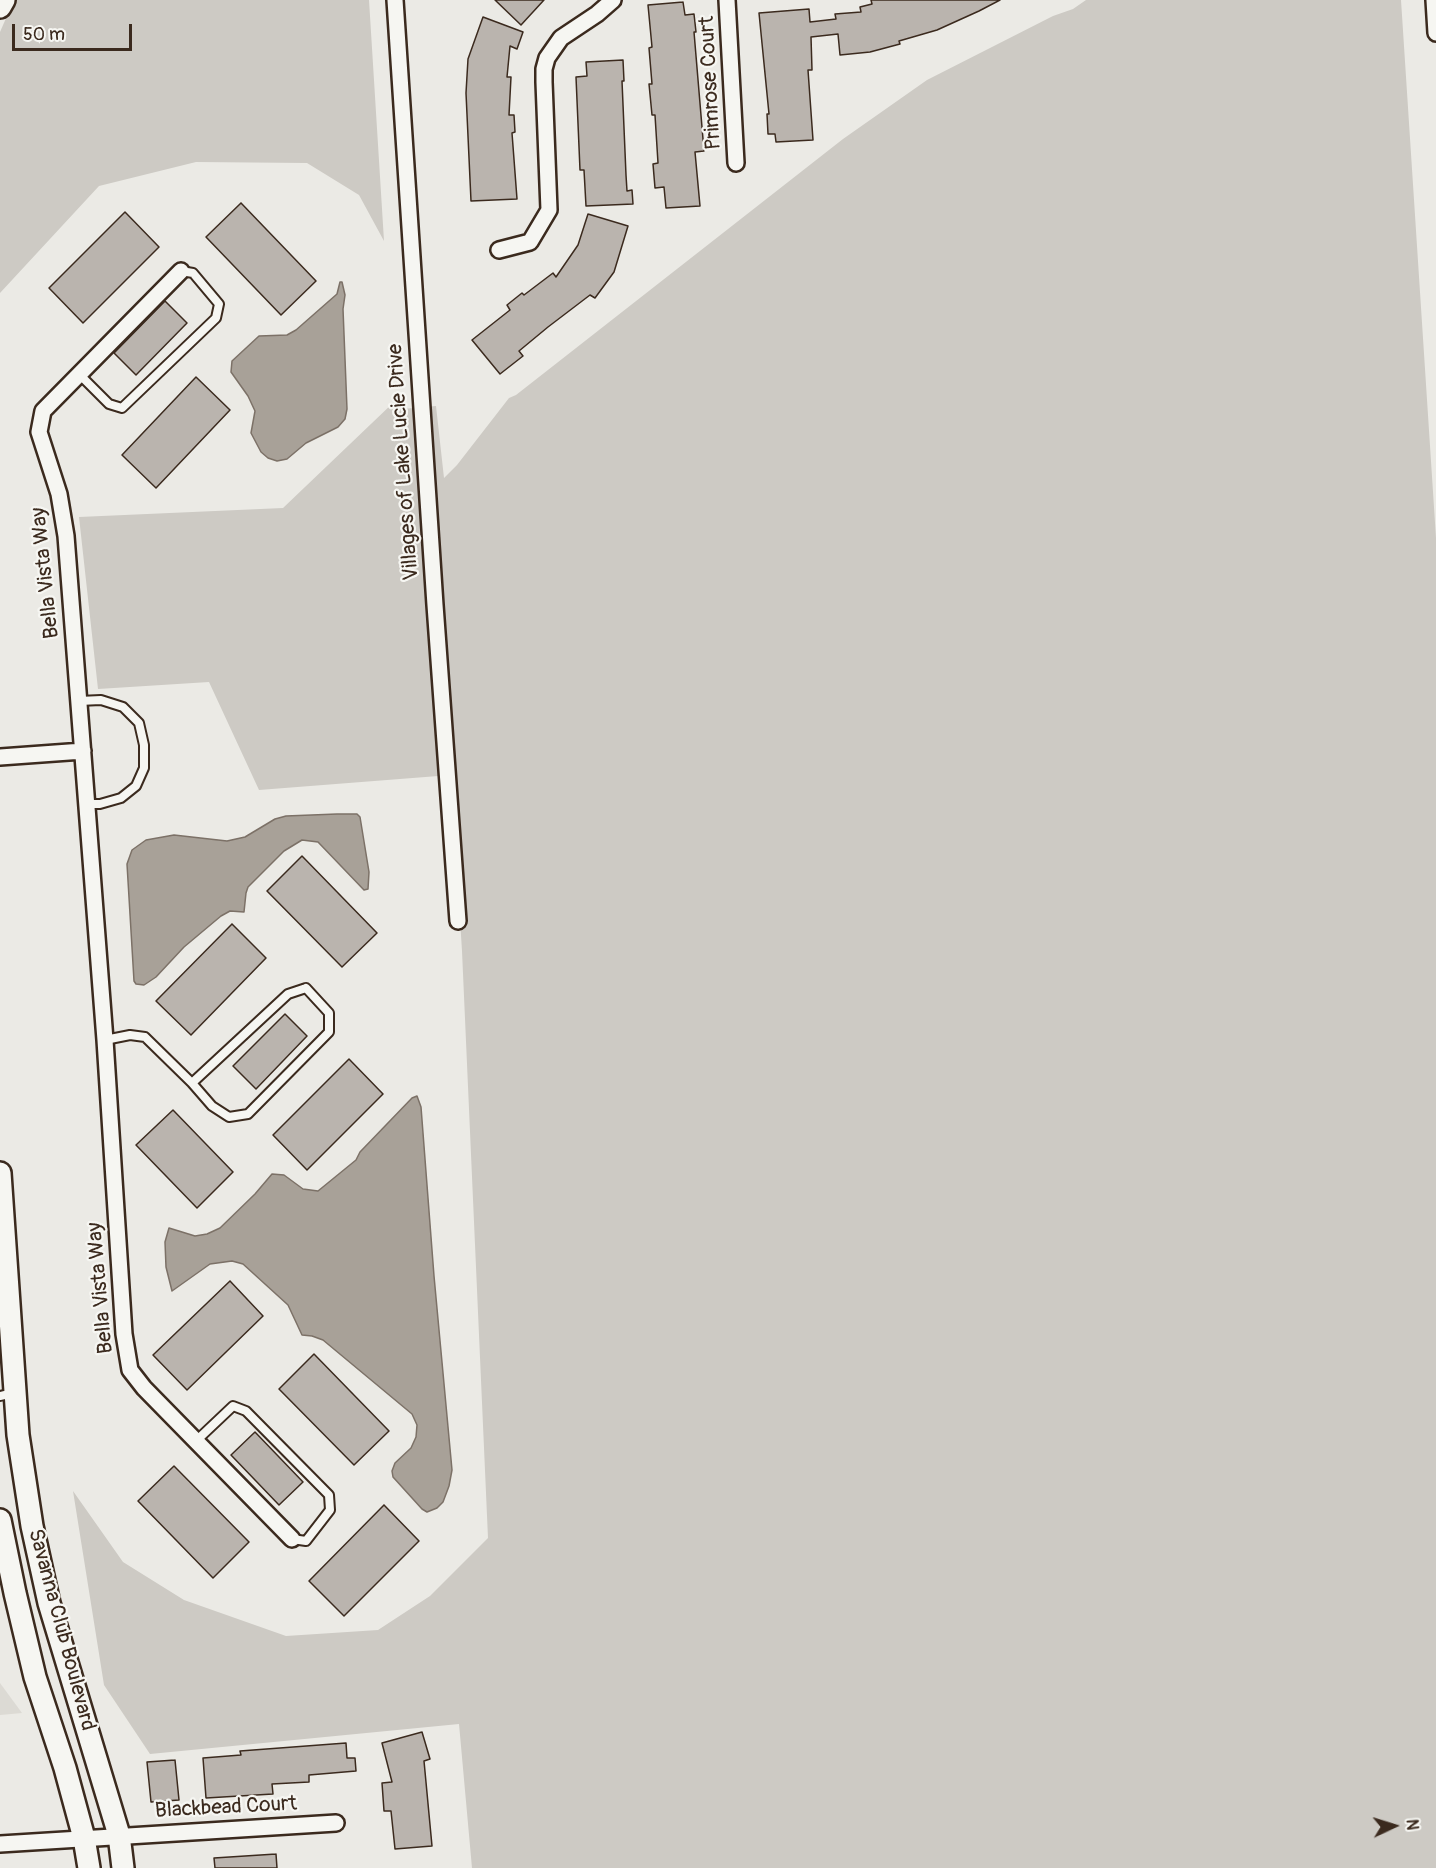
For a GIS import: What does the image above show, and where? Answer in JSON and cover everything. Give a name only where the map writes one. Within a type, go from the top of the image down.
[{"type":"street","points":[[0,7],[4,0]]},
{"type":"street","name":"Villages of Lake Lucie Drive","points":[[395,0],[458,921]]},
{"type":"street","points":[[500,250],[530,242],[549,210],[544,82],[547,58],[561,38],[597,14],[613,0]]},
{"type":"street","name":"Primrose Court","points":[[727,0],[736,163]]},
{"type":"street","points":[[1435,0],[1436,33]]},
{"type":"street","name":"Bella Vista Way","points":[[181,271],[43,411],[39,432],[59,494],[66,536],[105,1040],[124,1323],[130,1370],[144,1388],[291,1539]]},
{"type":"street","points":[[0,757],[83,751]]},
{"type":"street","name":"Savanna Club Boulevard","points":[[0,1173],[7,1394],[18,1435],[32,1526],[49,1603],[119,1835],[123,1868]]},
{"type":"street","name":"Savanna Club Boulevard","points":[[0,1520],[35,1677],[65,1768],[84,1838],[89,1868]]},
{"type":"street","name":"Blackbead Court","points":[[0,1844],[336,1823]]},
{"type":"lane","points":[[79,374],[109,404],[122,408],[216,318],[219,304],[193,273],[181,271]]},
{"type":"lane","points":[[79,701],[101,700],[123,707],[139,723],[144,745],[144,768],[136,786],[121,798],[100,804],[87,804]]},
{"type":"lane","points":[[105,1040],[130,1035],[145,1037],[212,1106],[229,1117],[249,1114],[329,1032],[329,1013],[306,988],[288,994],[192,1083]]},
{"type":"lane","points":[[196,1441],[232,1406],[246,1411],[329,1495],[330,1510],[306,1541],[291,1539]]},
{"type":"shaded area","points":[[14,0],[369,0],[384,241],[359,195],[307,163],[196,162],[99,186],[0,293],[0,32]]},
{"type":"shaded area","points":[[1086,0],[1401,0],[1436,538],[1436,1868],[472,1868],[459,1724],[150,1754],[104,1685],[73,1491],[123,1562],[184,1600],[286,1636],[378,1630],[430,1596],[488,1538],[462,951],[451,775],[259,790],[209,682],[98,689],[79,517],[283,508],[394,402],[402,409],[436,406],[444,478],[457,465],[509,398],[516,395],[843,139],[927,80],[1053,16],[1073,9]]},
{"type":"shaded area","points":[[340,282],[342,282],[345,295],[343,309],[347,409],[345,419],[338,427],[306,443],[287,459],[277,461],[268,458],[261,452],[251,433],[255,411],[248,396],[231,372],[232,361],[259,336],[287,335],[296,330],[337,294]]},
{"type":"shaded area","points":[[357,814],[360,817],[369,872],[368,889],[364,890],[318,842],[302,840],[284,851],[248,887],[244,912],[230,911],[221,916],[184,947],[156,977],[144,985],[136,984],[127,864],[132,850],[146,840],[174,835],[227,841],[245,837],[275,819],[286,816]]},
{"type":"shaded area","points":[[417,1096],[421,1107],[452,1470],[443,1502],[437,1508],[427,1512],[393,1477],[392,1471],[395,1463],[411,1448],[416,1437],[417,1425],[412,1414],[323,1340],[302,1335],[288,1305],[243,1264],[232,1261],[210,1264],[172,1291],[166,1267],[165,1242],[169,1228],[195,1236],[220,1228],[272,1174],[284,1175],[303,1189],[318,1191],[356,1160],[360,1152],[412,1098]]},
{"type":"shaded area","points":[[0,1683],[22,1713],[0,1715]]},
{"type":"building","points":[[495,0],[544,0],[521,25]]},
{"type":"building","points":[[871,0],[1000,0],[937,30],[870,52],[840,55],[838,34],[811,37],[812,70],[808,70],[813,140],[776,142],[775,134],[768,134],[767,114],[769,114],[759,13],[809,9],[810,22],[836,19],[835,14],[861,12],[860,7],[872,4]]},
{"type":"building","points":[[683,2],[685,15],[694,14],[696,32],[694,32],[704,151],[695,152],[700,206],[666,208],[664,187],[655,188],[653,164],[658,163],[655,115],[652,115],[649,84],[652,84],[649,48],[652,47],[648,5]]},
{"type":"building","points":[[483,17],[523,32],[517,49],[510,46],[507,77],[511,77],[509,115],[514,115],[515,132],[512,133],[517,199],[471,201],[466,93],[468,59]]},
{"type":"building","points":[[623,60],[627,191],[632,190],[633,204],[586,206],[584,170],[580,170],[576,77],[587,76],[586,62]]},
{"type":"building","points":[[241,203],[316,281],[281,315],[206,237]]},
{"type":"building","points":[[125,212],[159,247],[83,323],[49,288]]},
{"type":"building","points":[[588,214],[628,226],[614,272],[595,298],[590,295],[548,327],[519,351],[523,356],[500,374],[472,340],[510,310],[507,305],[522,293],[524,295],[553,273],[556,277],[578,245]]},
{"type":"building","points":[[165,301],[187,323],[136,375],[114,353]]},
{"type":"building","points":[[196,377],[230,410],[156,488],[122,455]]},
{"type":"building","points":[[302,856],[377,933],[342,967],[267,891]]},
{"type":"building","points":[[232,924],[266,958],[191,1035],[156,1001]]},
{"type":"building","points":[[285,1014],[307,1036],[256,1089],[233,1066]]},
{"type":"building","points":[[349,1059],[383,1094],[307,1170],[273,1135]]},
{"type":"building","points":[[173,1110],[233,1172],[197,1208],[136,1145]]},
{"type":"building","points":[[230,1281],[263,1316],[187,1390],[153,1355]]},
{"type":"building","points":[[314,1354],[389,1431],[354,1465],[279,1389]]},
{"type":"building","points":[[255,1432],[303,1482],[279,1505],[231,1455]]},
{"type":"building","points":[[174,1466],[249,1542],[213,1578],[138,1501]]},
{"type":"building","points":[[384,1505],[419,1541],[344,1616],[309,1581]]},
{"type":"building","points":[[422,1732],[430,1759],[424,1761],[432,1846],[395,1849],[391,1811],[384,1811],[382,1783],[392,1782],[382,1743]]},
{"type":"building","points":[[346,1743],[347,1758],[355,1758],[356,1771],[309,1775],[309,1782],[272,1784],[273,1794],[206,1798],[203,1758],[241,1755],[240,1751]]},
{"type":"building","points":[[175,1760],[179,1800],[151,1802],[147,1762]]},
{"type":"building","points":[[276,1854],[277,1868],[215,1868],[214,1858]]}]
